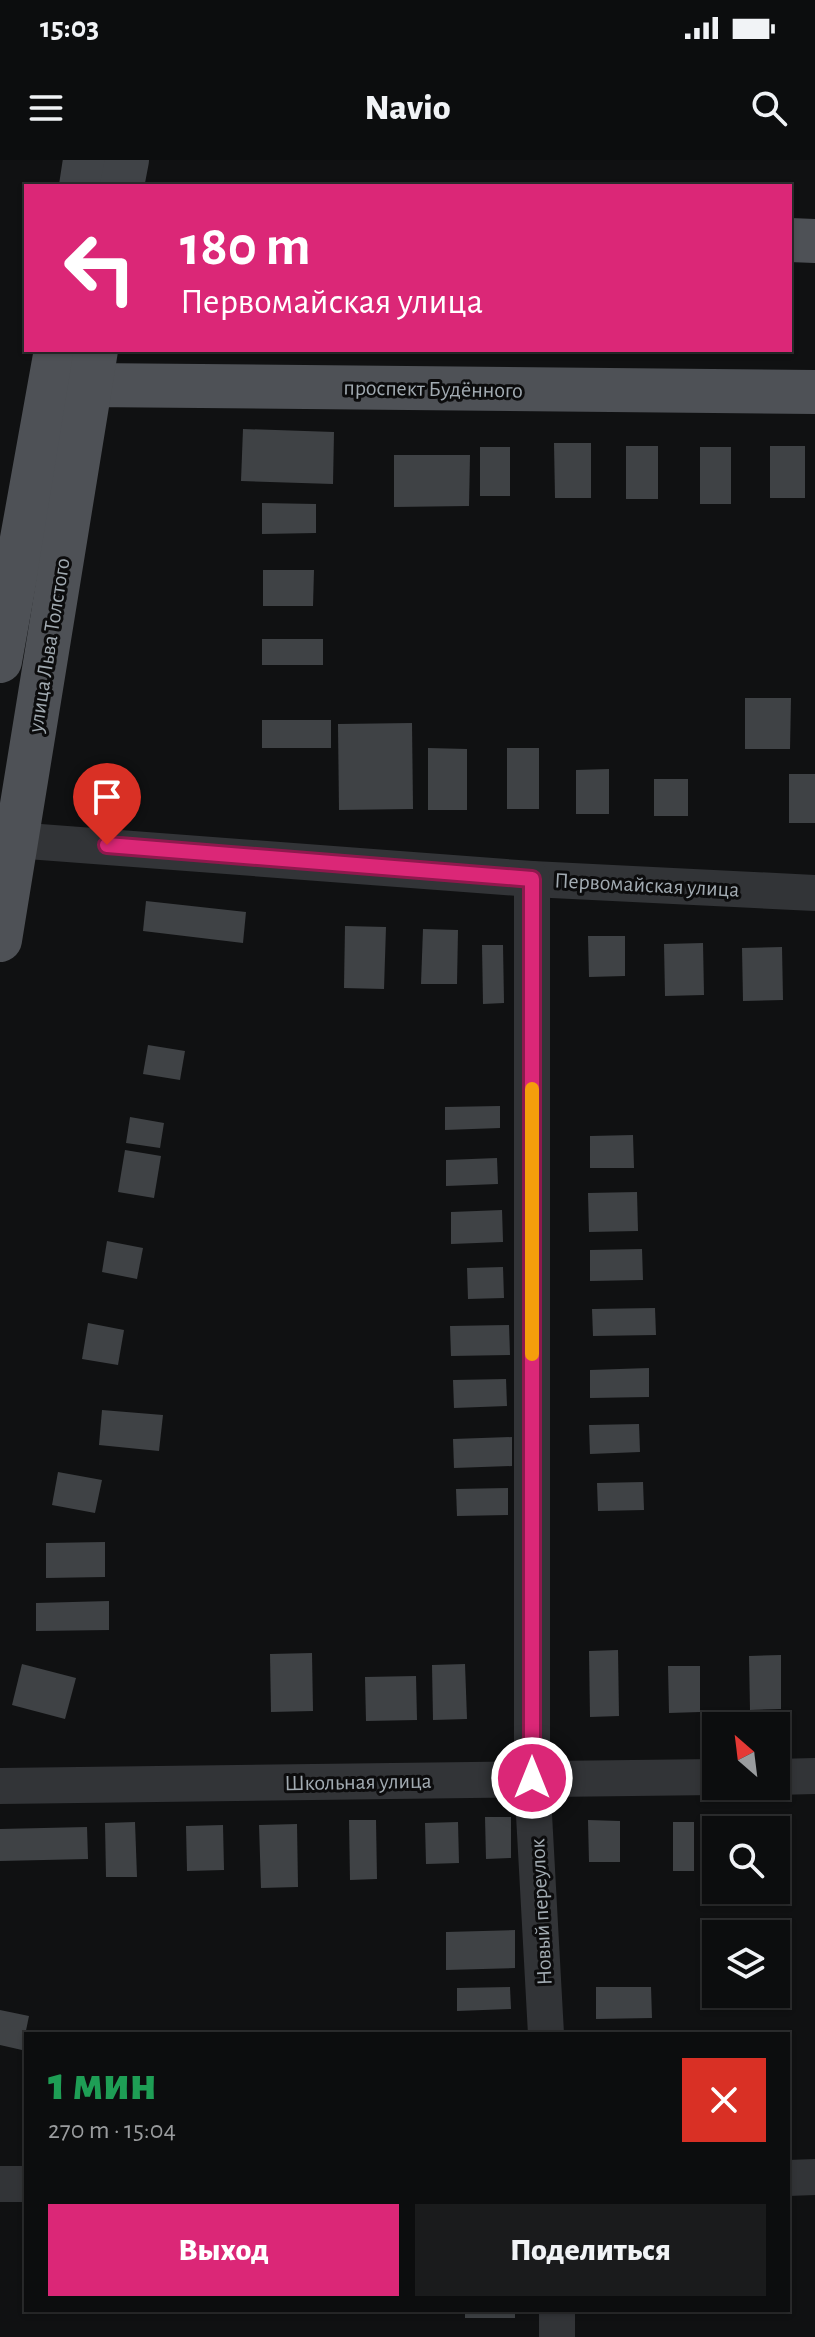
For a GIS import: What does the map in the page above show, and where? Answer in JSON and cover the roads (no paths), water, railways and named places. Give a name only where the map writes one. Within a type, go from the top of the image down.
[{"type":"main road","points":[[81,184],[85,160]]},
{"type":"main road","points":[[122,184],[127,160]]},
{"type":"main road","points":[[792,240],[815,241]]},
{"type":"main road","name":"проспект Будённого","points":[[73,368],[815,392]]},
{"type":"main road","name":"улица Льва Толстого","points":[[0,661],[8,569],[73,368]]},
{"type":"main road","name":"улица Льва Толстого","points":[[0,940],[8,838],[73,368]]},
{"type":"street","name":"Первомайская улица","points":[[8,838],[532,879],[815,893]]},
{"type":"street","name":"Новый переулок","points":[[532,879],[532,1778],[546,2032]]},
{"type":"street","points":[[790,1777],[815,1776]]},
{"type":"street","name":"Школьная улица","points":[[0,1786],[702,1777]]},
{"type":"street","points":[[790,2178],[815,2177]]},
{"type":"street","points":[[0,2184],[24,2184]]},
{"type":"street","points":[[557,2312],[557,2337]]}]
